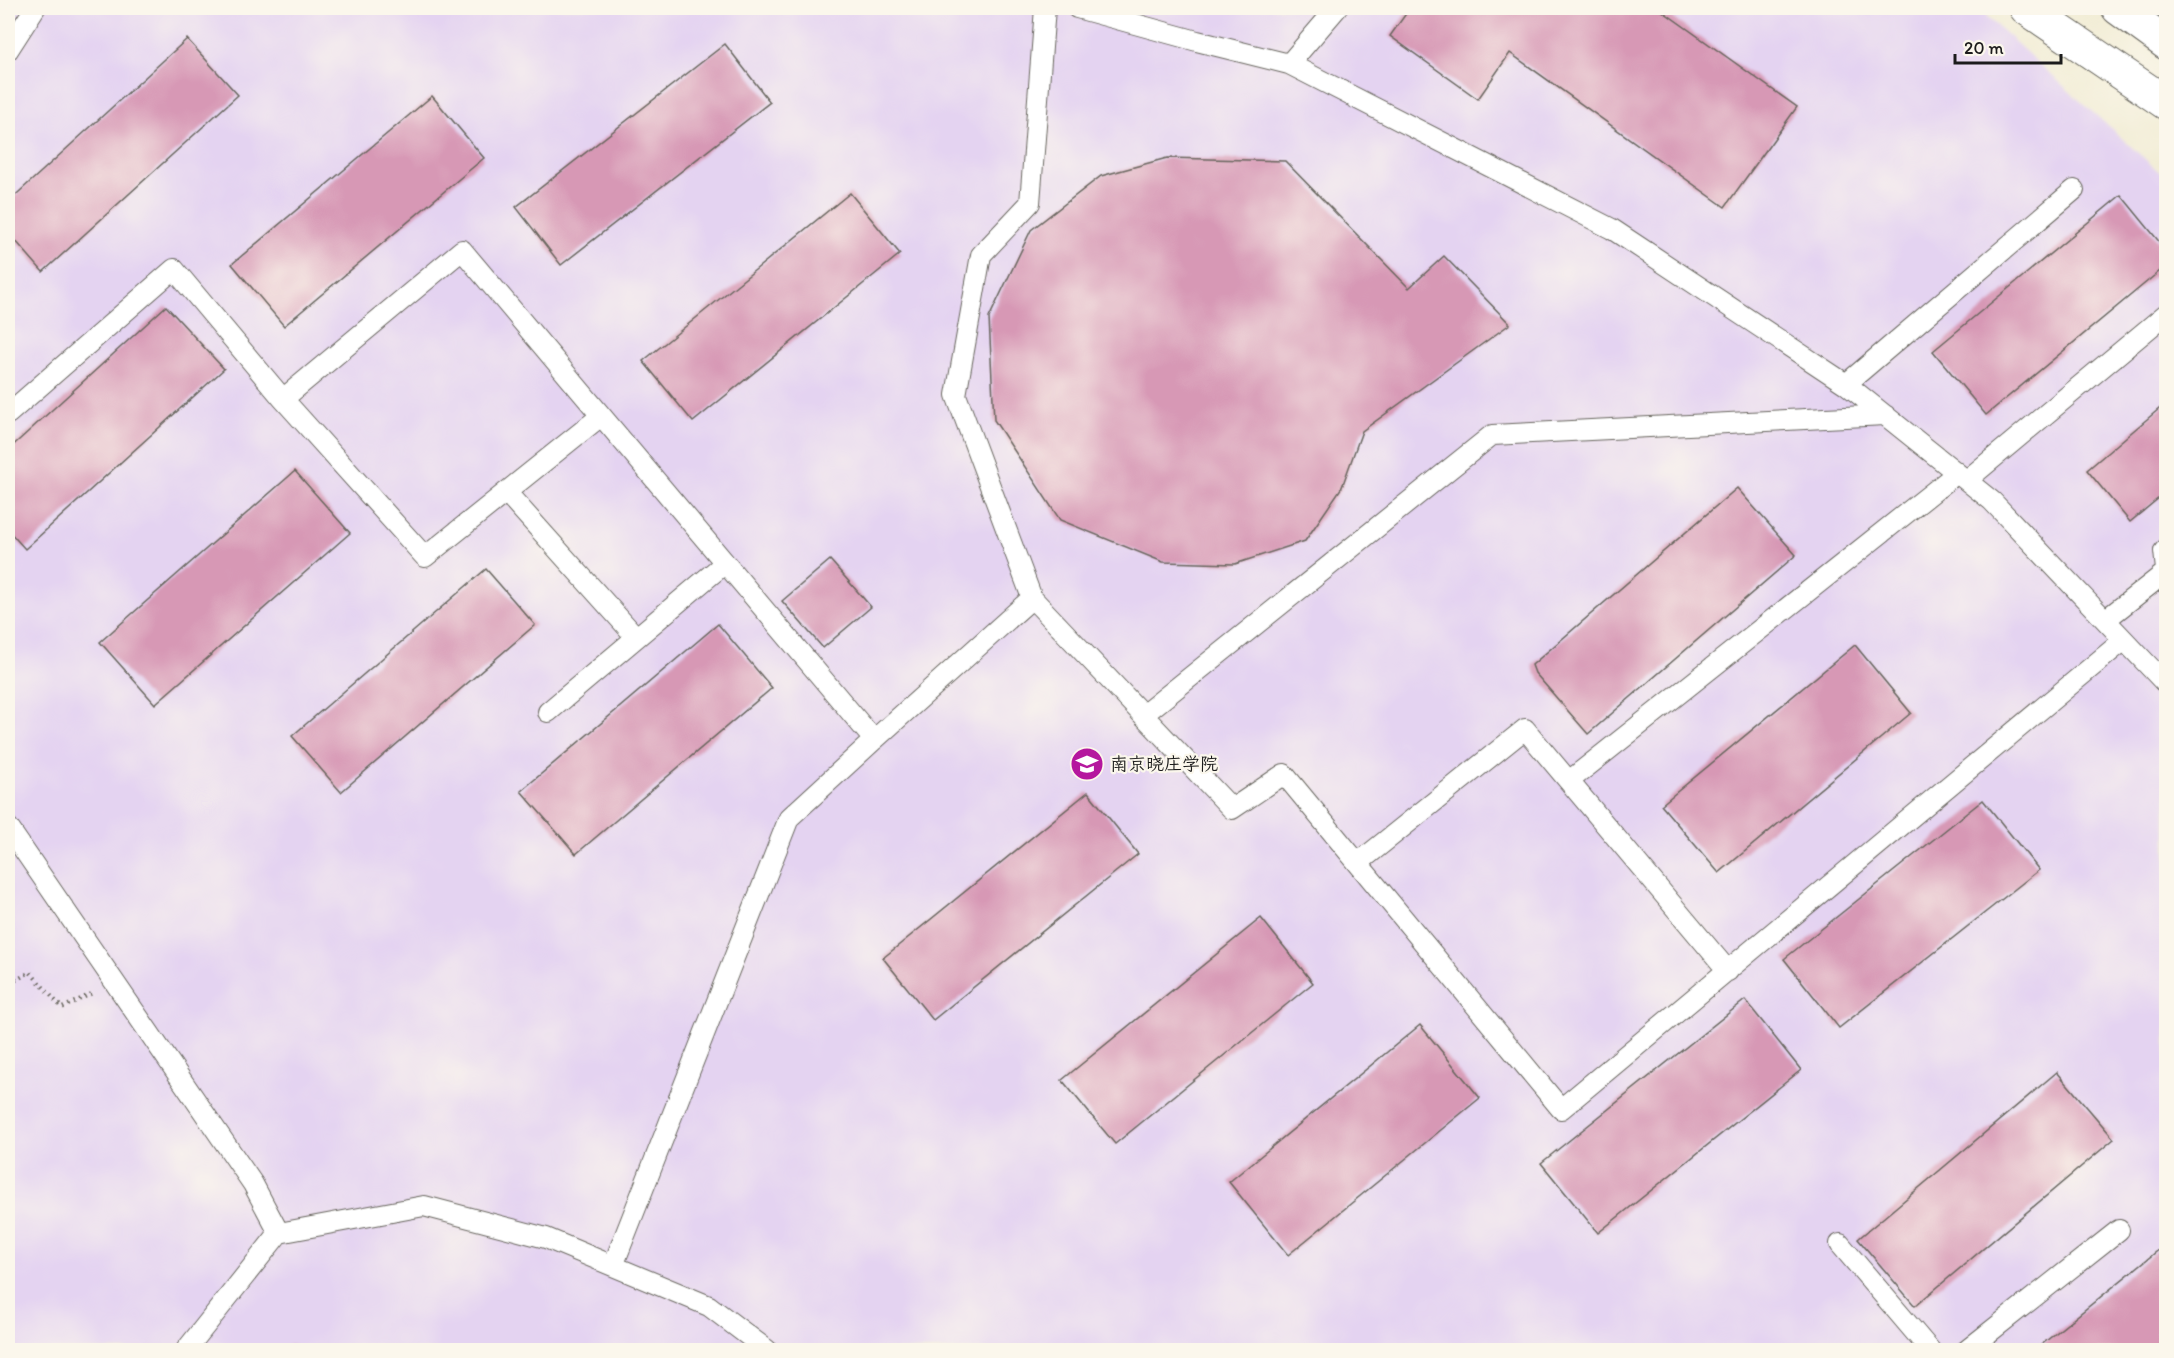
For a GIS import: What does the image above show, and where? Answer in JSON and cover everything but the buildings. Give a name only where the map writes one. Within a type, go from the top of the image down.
[{"type":"street","points":[[2026,8],[2166,103]]},
{"type":"street","points":[[2118,8],[2166,43]]},
{"type":"lane","points":[[8,50],[35,8]]},
{"type":"lane","points":[[1046,8],[1030,203],[981,255],[956,395],[1032,598],[1232,809],[1284,774],[1561,1109],[2124,640]]},
{"type":"lane","points":[[1077,8],[1289,64],[1612,229],[1846,384],[1992,501],[2166,684]]},
{"type":"lane","points":[[1289,64],[1337,8]]},
{"type":"lane","points":[[1846,384],[2074,190]]},
{"type":"lane","points":[[283,399],[462,250],[874,740]]},
{"type":"lane","points":[[8,414],[174,269],[283,399],[425,557],[601,416]]},
{"type":"lane","points":[[1569,781],[1962,477],[2166,314]]},
{"type":"lane","points":[[1143,715],[1492,435],[1885,415]]},
{"type":"lane","points":[[506,492],[636,637]]},
{"type":"lane","points":[[2105,620],[2166,571],[2164,551],[2166,549]]},
{"type":"lane","points":[[548,712],[725,563]]},
{"type":"lane","points":[[613,1266],[789,818],[1032,598]]},
{"type":"lane","points":[[1358,862],[1525,729],[1728,970]]},
{"type":"lane","points":[[8,827],[253,1184],[279,1233]]},
{"type":"lane","points":[[186,1350],[279,1233],[424,1206],[546,1238],[709,1306],[767,1350]]},
{"type":"lane","points":[[1967,1350],[2119,1230]]},
{"type":"lane","points":[[1840,1244],[1930,1350]]},
{"type":"path","points":[[8,970],[16,981],[30,972],[62,1008],[115,983]]},
{"type":"shaded area","name":"南京晓庄学院","points":[[8,8],[1977,8],[2166,178],[2166,1350],[8,1350]]},
{"type":"place","name":"南京晓庄学院","points":[[1087,764]]}]
